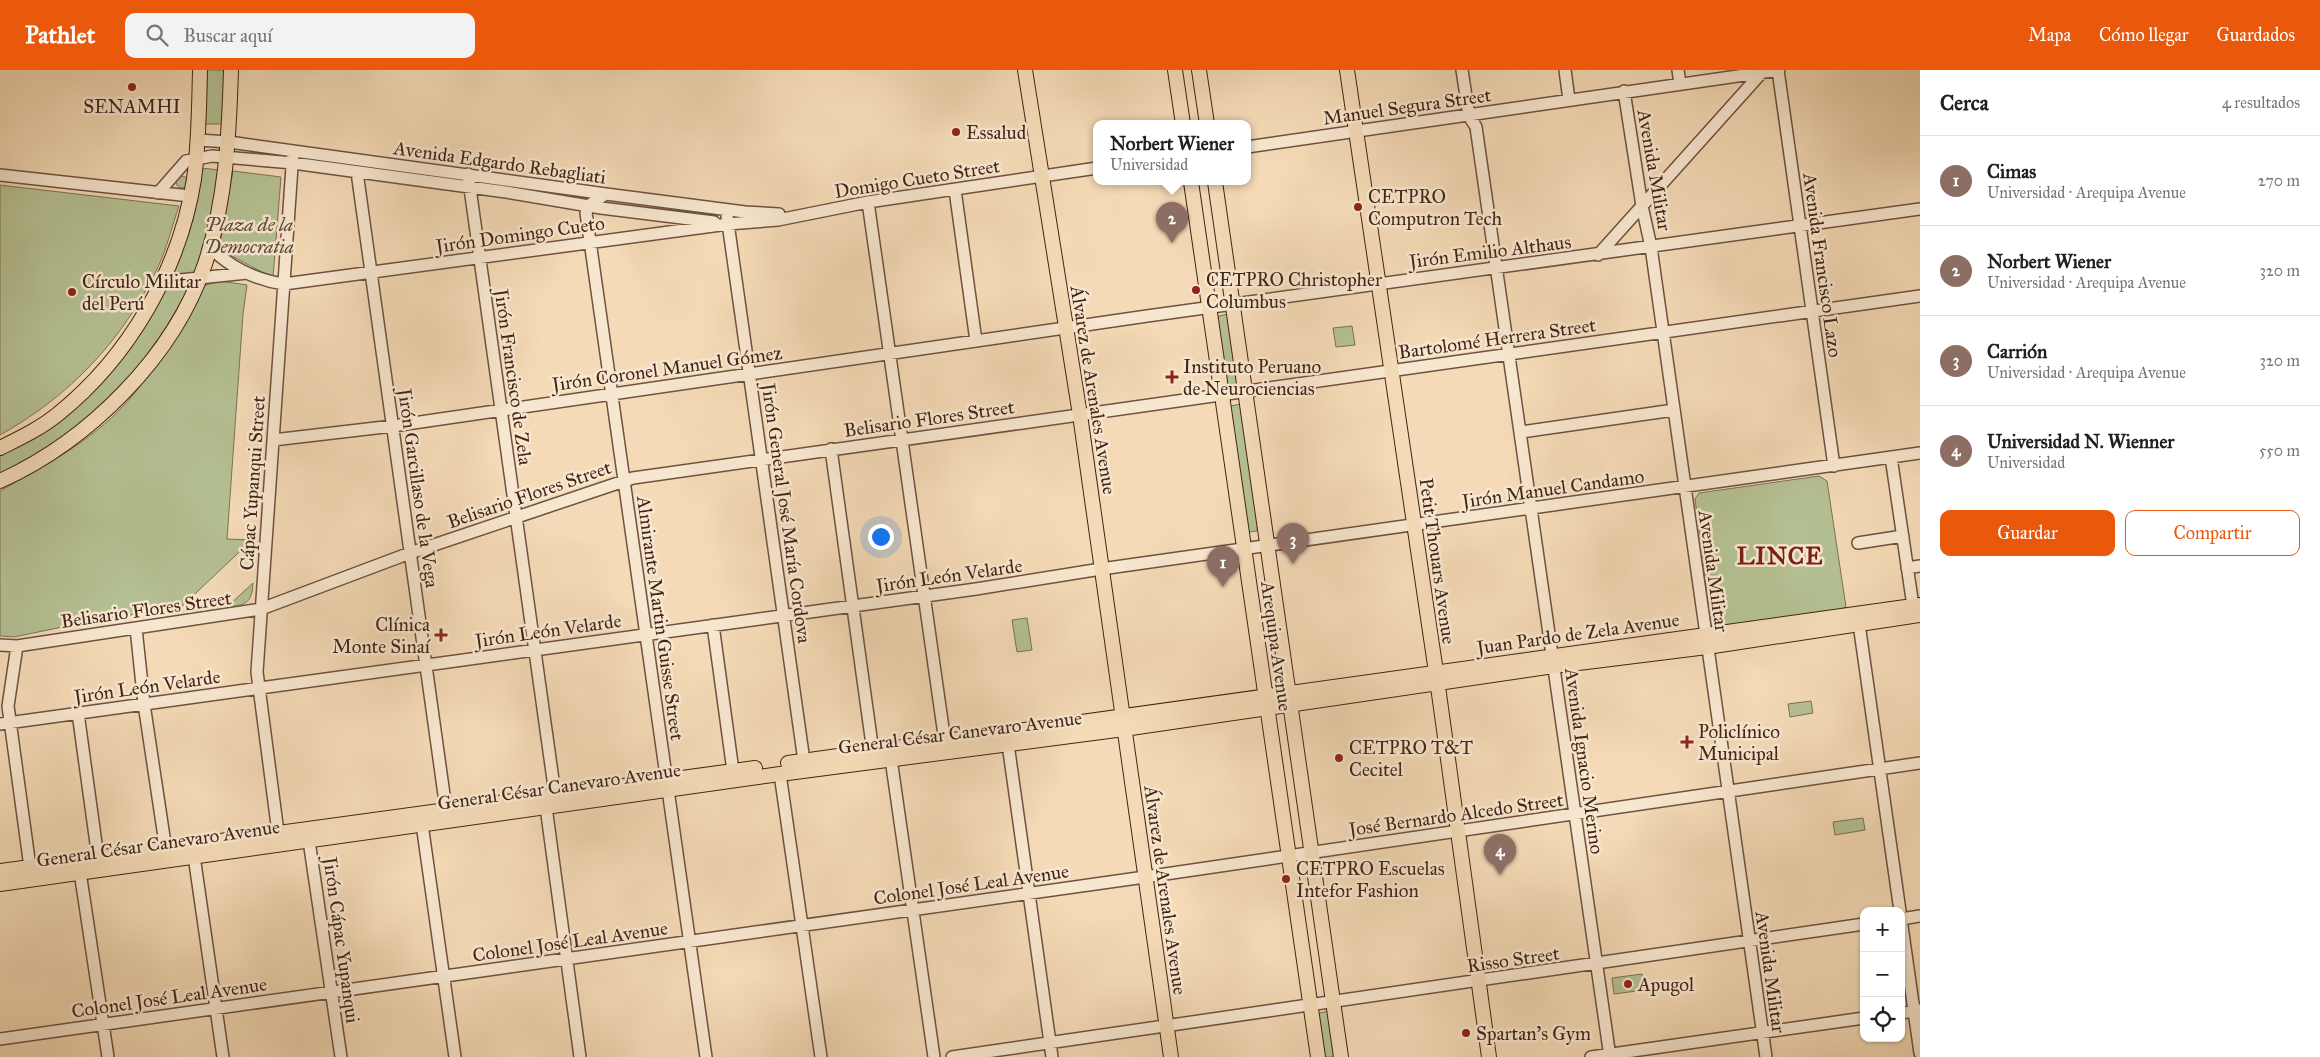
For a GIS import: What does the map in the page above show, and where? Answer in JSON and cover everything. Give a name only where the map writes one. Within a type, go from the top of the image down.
[{"type":"main road","points":[[0,448],[46,423],[79,395],[131,334],[161,282],[179,240],[190,196],[197,157],[200,70]]},
{"type":"main road","points":[[0,481],[30,466],[69,440],[122,396],[160,347],[188,302],[199,279],[210,247],[219,211],[228,157],[231,70]]},
{"type":"main road","name":"Álvarez de Arenales Avenue","points":[[1025,70],[1080,415],[1171,1057]]},
{"type":"main road","points":[[1175,70],[1181,120]]},
{"type":"main road","points":[[1199,70],[1206,120]]},
{"type":"main road","name":"Petit Thouars Avenue","points":[[1348,70],[1436,678],[1488,1057]]},
{"type":"main road","name":"Arequipa Avenue","points":[[1191,185],[1318,1057]]},
{"type":"main road","name":"Arequipa Avenue","points":[[1215,185],[1341,1057]]},
{"type":"main road","name":"Juan Pardo de Zela Avenue","points":[[1706,641],[1918,609]]},
{"type":"main road","name":"Juan Pardo de Zela Avenue","points":[[1123,723],[1553,660],[1859,624],[1918,609]]},
{"type":"main road","name":"General César Canevaro Avenue","points":[[0,871],[98,858],[193,851],[279,839],[446,809],[555,794],[780,774],[891,755],[945,742],[1123,723]]},
{"type":"main road","name":"General César Canevaro Avenue","points":[[308,834],[422,824],[546,807],[733,771],[873,752],[891,755],[1008,744],[1123,723]]},
{"type":"main road","name":"General César Canevaro Avenue","points":[[0,884],[80,872],[167,854]]},
{"type":"street","name":"Avenida Ignacio Merino","points":[[1462,70],[1469,116],[1476,127],[1610,1056]]},
{"type":"street","points":[[1565,70],[1569,100]]},
{"type":"street","points":[[1678,70],[1680,84]]},
{"type":"street","name":"Manuel Segura Street","points":[[1251,146],[1779,70]]},
{"type":"street","name":"Avenida Francisco Lazo","points":[[1779,70],[1834,466]]},
{"type":"street","points":[[1598,255],[1763,71]]},
{"type":"street","name":"Avenida Militar","points":[[1624,91],[1642,206],[1651,247],[1766,1057]]},
{"type":"street","name":"Avenida Edgardo Rebagliati","points":[[198,140],[229,142],[357,172],[728,224]]},
{"type":"street","name":"Avenida Edgardo Rebagliati","points":[[197,157],[293,158],[468,174],[726,210],[798,214]]},
{"type":"street","points":[[158,192],[186,161],[197,157]]},
{"type":"street","name":"Cápac Yupanqui Street","points":[[279,839],[258,689],[260,609],[293,158]]},
{"type":"street","points":[[1041,176],[1093,169]]},
{"type":"street","name":"Jirón Garcillaso de la Vega","points":[[357,172],[446,809]]},
{"type":"street","name":"Jirón Francisco de Zela","points":[[468,174],[555,794]]},
{"type":"street","points":[[0,175],[190,196]]},
{"type":"street","name":"Domigo Cueto Street","points":[[798,214],[1041,176]]},
{"type":"street","points":[[955,190],[976,341]]},
{"type":"street","points":[[589,205],[606,194]]},
{"type":"street","points":[[656,200],[661,214],[661,233]]},
{"type":"street","points":[[868,202],[945,742]]},
{"type":"street","name":"Almirante Martin Guisse Street","points":[[589,205],[586,213],[706,1057]]},
{"type":"street","name":"Jirón Emilio Althaus","points":[[1065,329],[1379,283],[1598,255],[1920,209]]},
{"type":"street","name":"Jirón General José María Cordova","points":[[726,210],[804,761]]},
{"type":"street","name":"Jirón Domingo Cueto","points":[[210,247],[226,261],[248,273],[265,280],[284,284],[728,224],[778,220],[798,214]]},
{"type":"street","name":"Jirón Domingo Cueto","points":[[161,282],[248,273]]},
{"type":"street","name":"Bartolomé Herrera Street","points":[[1080,415],[1920,296]]},
{"type":"street","name":"Jirón Coronel Manuel Gómez","points":[[273,440],[393,426],[1065,329]]},
{"type":"street","points":[[1520,432],[1674,410]]},
{"type":"street","name":"Belisario Flores Street","points":[[0,645],[17,646],[260,609],[410,553],[624,480],[761,458],[1080,415]]},
{"type":"street","points":[[831,450],[873,752]]},
{"type":"street","name":"Jirón Manuel Candamo","points":[[1101,569],[1920,453]]},
{"type":"street","points":[[1891,458],[1907,568],[1918,609]]},
{"type":"street","points":[[1858,543],[1903,536]]},
{"type":"street","points":[[1907,568],[1920,566]]},
{"type":"street","name":"Jirón León Velarde","points":[[5,723],[784,616],[1101,569]]},
{"type":"street","points":[[1859,624],[1899,907]]},
{"type":"street","points":[[713,625],[733,771]]},
{"type":"street","points":[[136,628],[144,704],[167,854]]},
{"type":"street","points":[[17,646],[5,723],[30,867]]},
{"type":"street","points":[[78,713],[98,858]]},
{"type":"street","points":[[1008,744],[1052,1057]]},
{"type":"street","points":[[891,755],[934,1057]]},
{"type":"street","name":"José Bernardo Alcedo Street","points":[[1145,878],[1920,763]]},
{"type":"street","points":[[780,774],[821,1057]]},
{"type":"street","points":[[555,794],[546,807],[580,1057]]},
{"type":"street","points":[[422,824],[455,1057]]},
{"type":"street","name":"Jirón Cápac Yupanqui","points":[[308,834],[341,1057]]},
{"type":"street","points":[[193,851],[222,1057]]},
{"type":"street","points":[[80,872],[108,1057]]},
{"type":"street","name":"Colonel José Leal Avenue","points":[[0,1039],[1145,878]]},
{"type":"street","points":[[1905,918],[1920,916]]},
{"type":"street","name":"Risso Street","points":[[952,1057],[1478,982],[1860,925]]},
{"type":"street","points":[[1905,942],[1917,1011],[1920,1053]]},
{"type":"street","points":[[1591,1057],[1610,1056],[1860,1019]]},
{"type":"green space","points":[[204,70],[228,70],[227,124],[203,124]]},
{"type":"green space","points":[[201,168],[220,170],[207,237],[193,275],[171,275],[191,224]]},
{"type":"green space","name":"Plaza de la Democratia","points":[[233,171],[281,177],[273,278],[219,249]]},
{"type":"green space","points":[[182,176],[188,182],[182,188],[176,182]]},
{"type":"green space","name":"Círculo Militar del Perú","points":[[0,185],[179,206],[158,267],[144,294],[111,342],[72,384],[25,420],[0,435]]},
{"type":"green space","points":[[220,281],[247,285],[243,314],[227,539],[252,540],[179,609],[106,618],[14,637],[0,636],[0,491],[82,442],[112,418],[137,391],[157,363],[203,286]]},
{"type":"green space","points":[[187,285],[187,290],[159,337],[126,380],[107,400],[44,451],[0,475],[0,455],[38,436],[97,386],[163,287]]},
{"type":"green space","points":[[1228,314],[1238,380],[1236,384],[1228,384],[1226,381],[1217,320],[1219,316]]},
{"type":"green space","points":[[1352,326],[1355,345],[1336,347],[1333,328]]},
{"type":"green space","points":[[1241,404],[1258,520],[1257,531],[1249,532],[1246,527],[1230,406]]},
{"type":"green space","points":[[1819,476],[1827,481],[1846,607],[1840,610],[1717,629],[1711,625],[1695,499],[1699,493]]},
{"type":"green space","points":[[253,583],[251,595],[246,602],[227,607]]},
{"type":"green space","points":[[1027,618],[1032,650],[1017,652],[1012,620]]},
{"type":"green space","points":[[1811,701],[1813,713],[1790,717],[1788,704]]},
{"type":"green space","points":[[1863,818],[1865,830],[1835,835],[1833,822]]},
{"type":"green space","name":"Apugol","points":[[1642,974],[1644,990],[1614,994],[1612,978]]},
{"type":"green space","points":[[1328,1011],[1337,1057],[1323,1057],[1317,1018],[1320,1013]]},
{"type":"place","name":"SENAMHI","points":[[132,87]]},
{"type":"place","name":"Essalud","points":[[956,132]]},
{"type":"place","name":"CETPRO Computron Tech","points":[[1358,207]]},
{"type":"place","name":"Norbert Wiener","points":[[1172,243]]},
{"type":"place","name":"CETPRO Christopher Columbus","points":[[1196,290]]},
{"type":"place","name":"Círculo Militar del Perú","points":[[72,292]]},
{"type":"place","name":"Instituto Peruano de Neurociencias","points":[[1172,377]]},
{"type":"place","name":"Carrión","points":[[1293,564]]},
{"type":"place","name":"Cimas","points":[[1223,587]]},
{"type":"place","name":"Clínica Monte Sinaí","points":[[441,635]]},
{"type":"place","name":"Policlínico Municipal","points":[[1687,742]]},
{"type":"place","name":"CETPRO T&T Cecitel","points":[[1339,758]]},
{"type":"place","name":"Universidad N. Wienner","points":[[1500,875]]},
{"type":"place","name":"CETPRO Escuelas Intefor Fashion","points":[[1286,879]]},
{"type":"place","name":"Apugol","points":[[1628,984]]},
{"type":"place","name":"Spartan's Gym","points":[[1466,1033]]},
{"type":"district","name":"LINCE","points":[[1780,556]]}]
